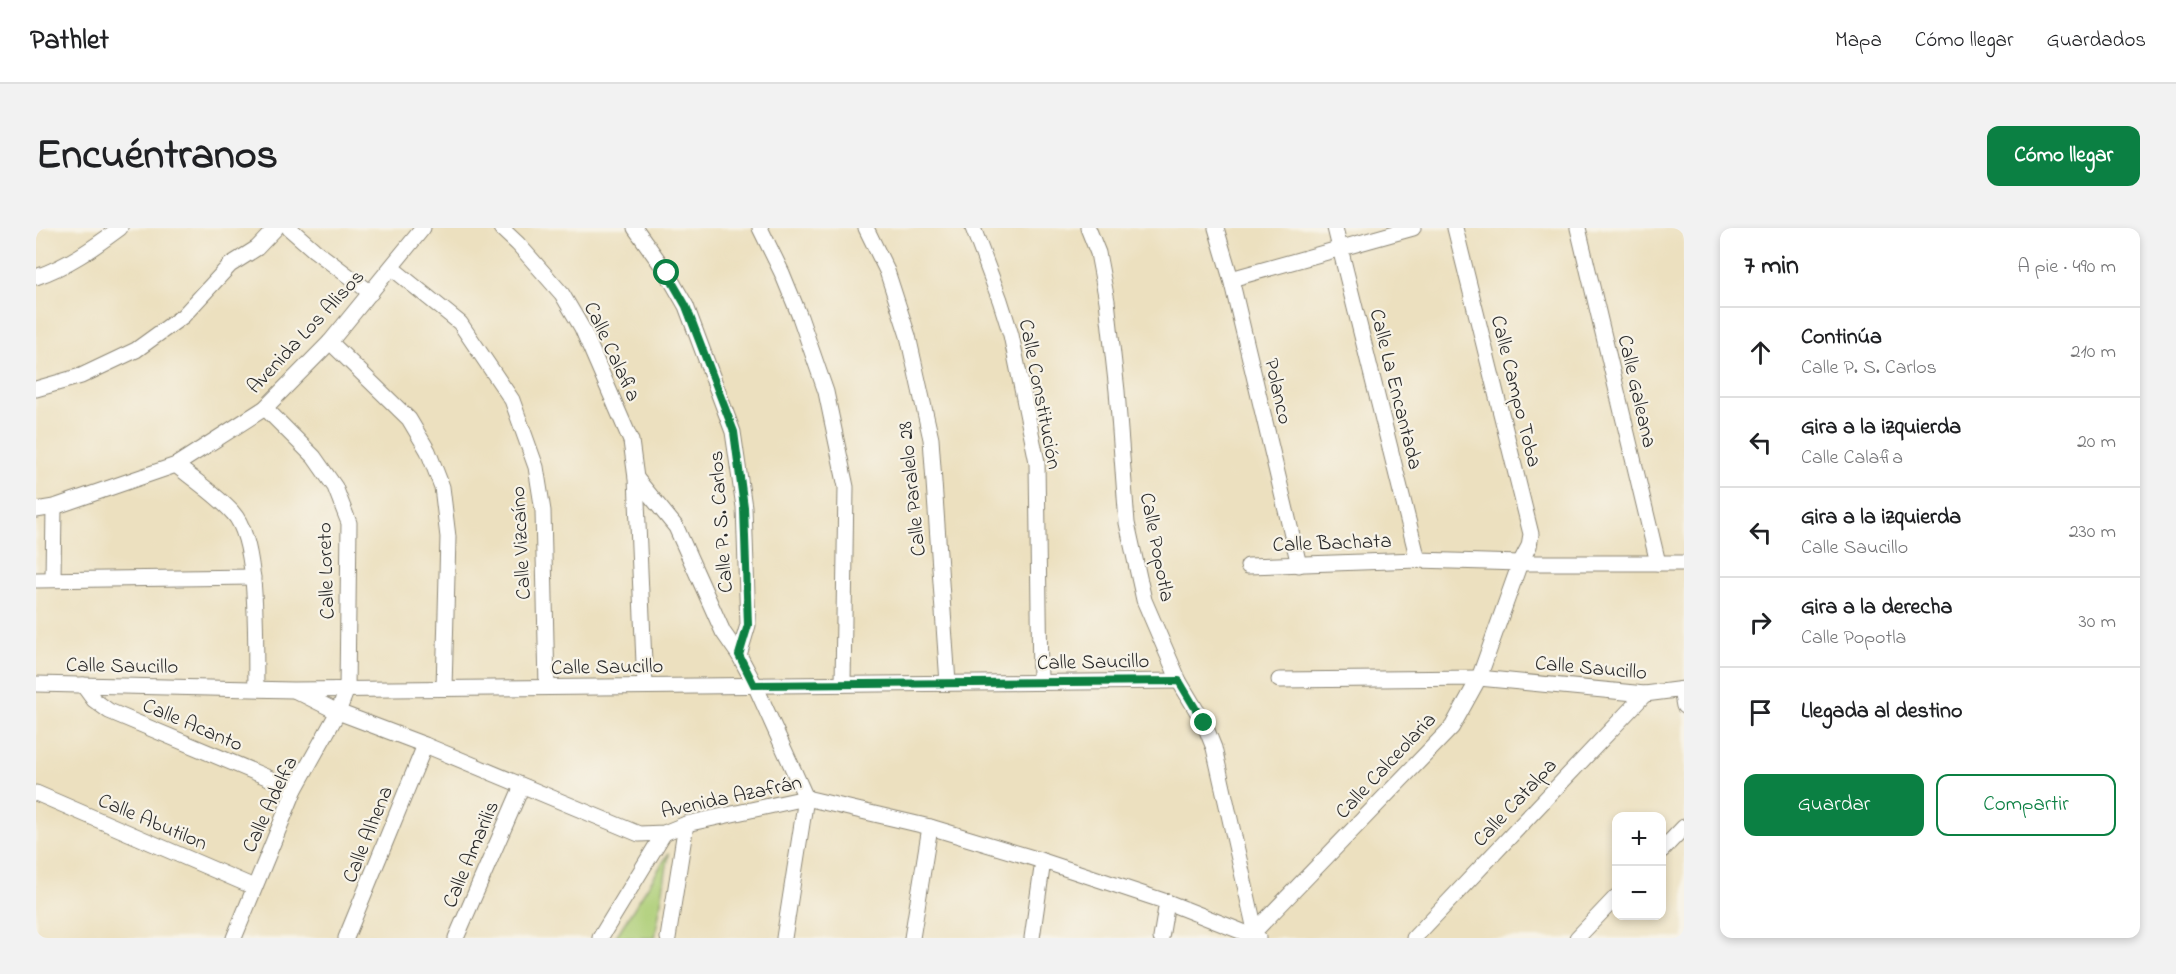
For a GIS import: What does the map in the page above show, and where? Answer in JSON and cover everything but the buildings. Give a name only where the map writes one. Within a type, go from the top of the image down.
[{"type":"street","points":[[36,277],[57,270],[90,251],[120,228]]},
{"type":"street","points":[[36,389],[81,376],[136,350],[183,316],[230,265],[257,248],[276,228]]},
{"type":"street","points":[[289,228],[371,293]]},
{"type":"street","name":"Avenida Los Alisos","points":[[37,511],[176,465],[265,408],[330,342],[423,228]]},
{"type":"street","name":"Calle Calafia","points":[[501,228],[562,294],[582,328],[631,441],[636,478],[645,686]]},
{"type":"street","name":"Calle P. S. Carlos","points":[[634,228],[667,273],[686,306],[734,432],[744,507],[748,625],[739,655]]},
{"type":"street","points":[[760,228],[782,273],[826,392],[846,487],[843,684]]},
{"type":"street","name":"Calle Paralelo 28","points":[[866,228],[887,271],[908,336],[931,439],[948,683]]},
{"type":"street","name":"Calle Constitución","points":[[973,228],[1011,335],[1037,462],[1040,682]]},
{"type":"street","name":"Calle Popotla","points":[[1088,228],[1098,253],[1107,301],[1117,391],[1127,523],[1144,600],[1179,681],[1204,723],[1214,748],[1255,934]]},
{"type":"street","name":"Polanco","points":[[1216,228],[1231,279],[1299,565]]},
{"type":"street","name":"Calle La Encantada","points":[[1335,228],[1418,560]]},
{"type":"street","points":[[1231,279],[1413,228]]},
{"type":"street","name":"Calle Campo Toba","points":[[1455,228],[1530,534],[1529,546],[1520,563]]},
{"type":"street","name":"Calle Galeana","points":[[1578,228],[1658,563]]},
{"type":"street","name":"Calle Vizcaíno","points":[[392,268],[460,323],[513,400],[536,467],[543,511],[547,687]]},
{"type":"street","points":[[330,342],[409,419],[428,451],[442,487],[448,537],[444,688]]},
{"type":"street","name":"Calle Loreto","points":[[265,408],[314,457],[335,487],[349,523],[347,689]]},
{"type":"street","points":[[176,465],[233,513],[243,527],[249,546],[253,577],[256,688]]},
{"type":"street","points":[[636,478],[676,527],[723,632],[739,655],[806,798],[784,938]]},
{"type":"street","points":[[52,579],[54,507]]},
{"type":"street","points":[[1418,560],[1520,563],[1684,563]]},
{"type":"street","name":"Calle Bachata","points":[[1248,566],[1418,560]]},
{"type":"street","name":"Calle Calceolaria","points":[[1255,934],[1452,727],[1479,678],[1520,563]]},
{"type":"street","points":[[36,580],[253,577]]},
{"type":"street","name":"Calle Saucillo","points":[[1279,680],[1479,678],[1645,694],[1682,690]]},
{"type":"street","name":"Calle Saucillo","points":[[36,684],[293,690],[1179,681]]},
{"type":"street","name":"Calle Acanto","points":[[83,685],[94,700],[109,711],[296,789]]},
{"type":"street","name":"Calle Adelfa","points":[[234,938],[296,789],[338,712],[347,689]]},
{"type":"street","name":"Avenida Azafrán","points":[[293,690],[338,712],[639,834],[664,833],[686,824],[806,798],[930,827],[1043,861],[1255,934]]},
{"type":"street","points":[[1682,690],[1684,706]]},
{"type":"street","name":"Calle Catalpa","points":[[1414,938],[1645,694]]},
{"type":"street","name":"Calle Alhena","points":[[346,938],[425,746]]},
{"type":"street","name":"Calle Amarilis","points":[[456,938],[522,786]]},
{"type":"street","name":"Calle Abutilon","points":[[36,794],[254,887]]},
{"type":"street","points":[[668,938],[686,824]]},
{"type":"street","points":[[912,938],[930,827]]},
{"type":"street","points":[[1666,846],[1684,827]]},
{"type":"street","points":[[600,938],[664,833]]},
{"type":"street","points":[[1032,938],[1043,861]]},
{"type":"street","points":[[1161,938],[1167,902]]},
{"type":"street","points":[[1577,938],[1612,902]]},
{"type":"green space","points":[[669,853],[655,938],[615,938]]},
{"type":"route","points":[[667,273],[686,306],[734,432],[744,507],[748,625],[739,655],[754,685],[1179,681],[1204,723]]}]
